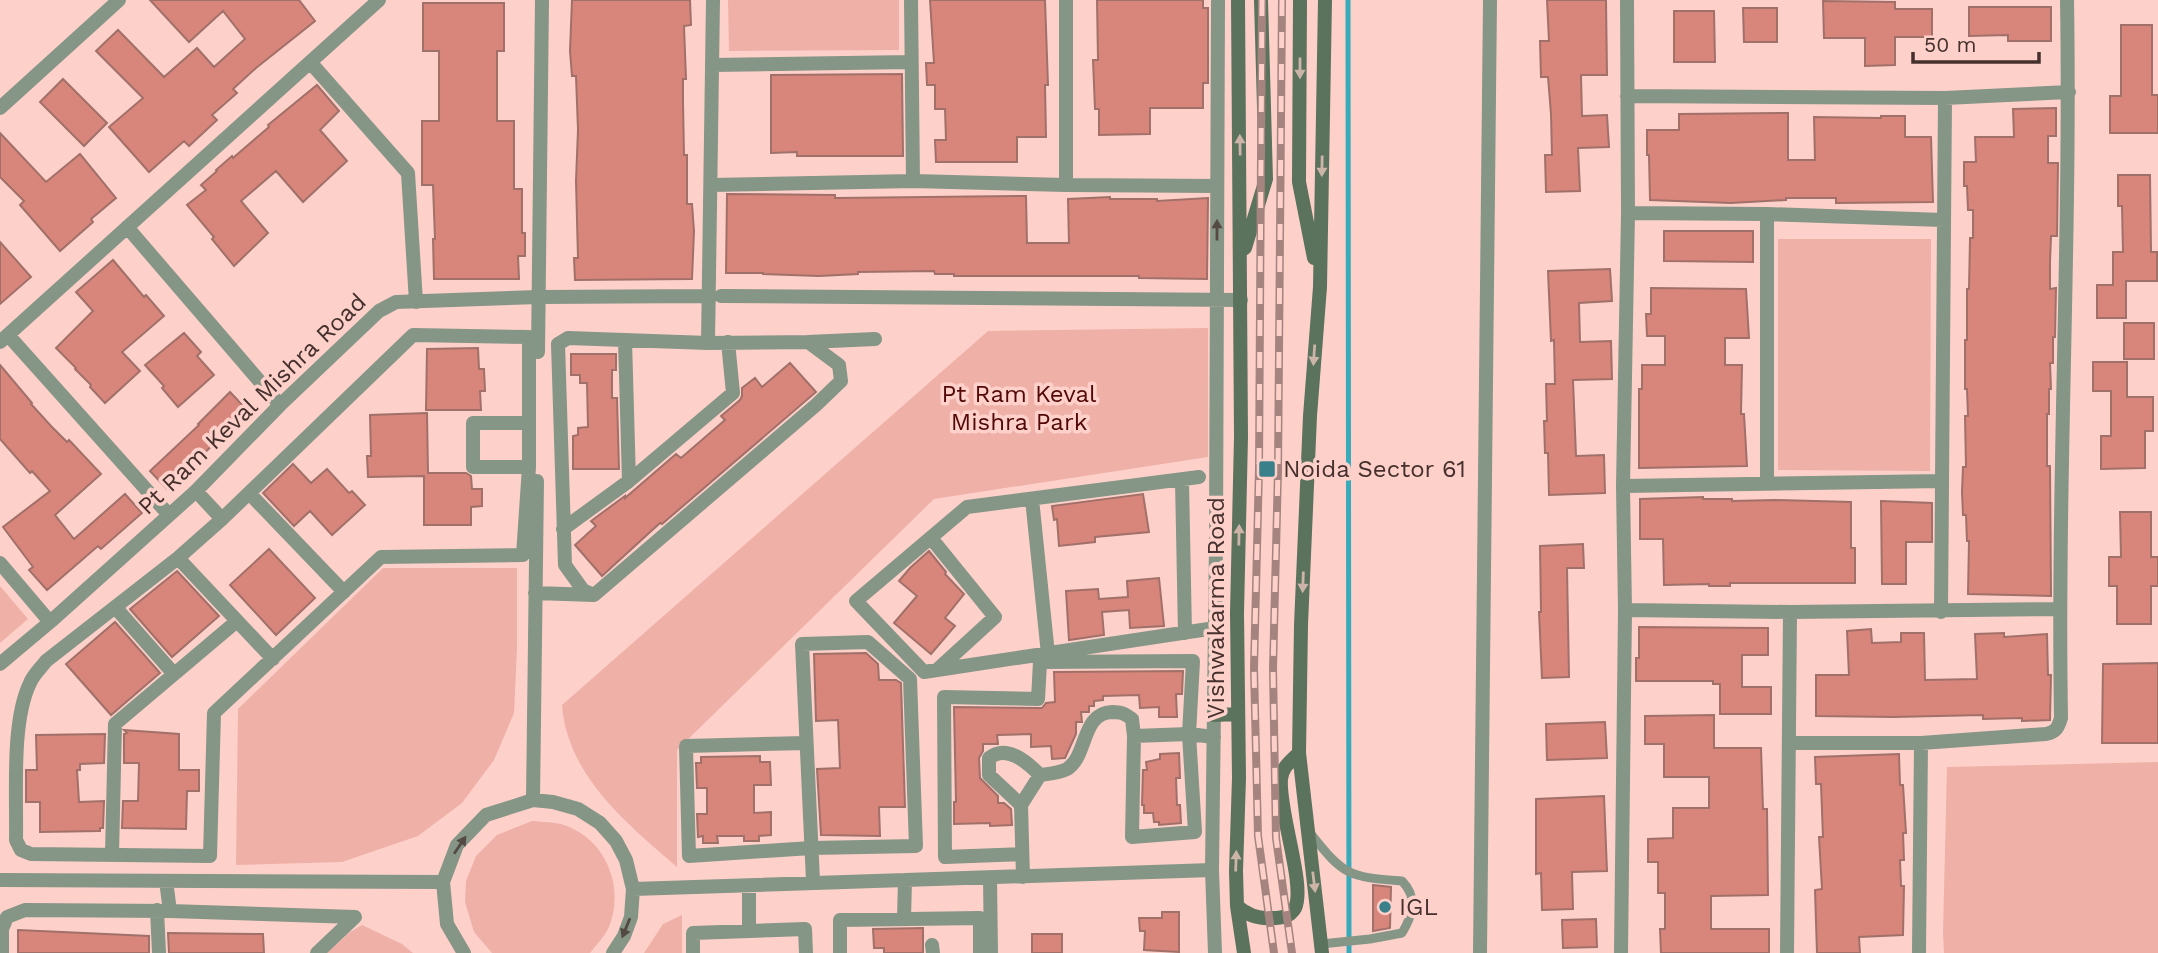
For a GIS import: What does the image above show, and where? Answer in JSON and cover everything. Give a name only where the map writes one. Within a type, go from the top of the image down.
[{"type":"main road","name":"Vishwakarma Road","points":[[1238,0],[1241,300],[1237,906],[1244,953]]},
{"type":"main road","points":[[1241,262],[1266,179],[1261,0]]},
{"type":"main road","points":[[1300,0],[1299,182],[1320,287]]},
{"type":"main road","points":[[1321,949],[1299,753],[1301,625],[1310,416],[1320,287],[1325,0]]},
{"type":"main road","points":[[1214,715],[1238,714]]},
{"type":"main road","points":[[1237,906],[1255,917],[1268,918],[1286,917],[1294,910],[1298,889],[1281,779],[1283,769],[1299,753]]},
{"type":"street","points":[[0,108],[119,0]]},
{"type":"street","points":[[169,515],[4,338],[379,0]]},
{"type":"street","points":[[533,800],[536,593],[533,445],[539,297],[542,0]]},
{"type":"street","points":[[708,342],[714,296],[711,185],[713,0]]},
{"type":"street","points":[[911,0],[913,181]]},
{"type":"street","points":[[1066,0],[1066,185]]},
{"type":"street","points":[[1215,953],[1212,870],[1218,0]]},
{"type":"street","points":[[1480,953],[1490,0]]},
{"type":"street","points":[[1622,953],[1625,610],[1623,486],[1628,213],[1627,0]]},
{"type":"street","points":[[1790,743],[1921,743],[2046,734],[2058,728],[2061,718],[2059,609],[2069,92],[2067,0]]},
{"type":"street","points":[[310,62],[408,173],[416,302]]},
{"type":"street","points":[[712,65],[911,62]]},
{"type":"street","points":[[1627,96],[1945,98],[2069,92]]},
{"type":"street","points":[[1941,612],[1945,98]]},
{"type":"street","points":[[711,185],[913,181],[1217,186]]},
{"type":"street","points":[[1628,213],[1943,220]]},
{"type":"street","points":[[1767,214],[1767,483]]},
{"type":"street","points":[[127,227],[280,405]]},
{"type":"street","name":"Pt Ram Keval Mishra Road","points":[[0,664],[196,491],[280,405],[379,311],[396,302],[539,297],[714,296],[1241,300]]},
{"type":"street","points":[[413,335],[529,337],[530,423],[533,445],[523,555],[382,557],[215,713],[210,856],[31,854],[21,850],[16,840],[18,724],[30,681],[46,661],[178,558],[222,519],[413,335]]},
{"type":"street","points":[[594,596],[583,590],[565,565],[558,344],[568,338],[708,342],[875,339]]},
{"type":"street","points":[[625,340],[629,481]]},
{"type":"street","points":[[563,529],[629,481],[733,393],[728,342]]},
{"type":"street","points":[[536,593],[594,596],[816,405],[841,380],[839,365],[808,342]]},
{"type":"street","points":[[529,467],[473,467],[472,423],[530,423]]},
{"type":"street","points":[[1199,477],[967,507],[856,601],[924,672],[1215,628]]},
{"type":"street","points":[[1182,480],[1185,634]]},
{"type":"street","points":[[1623,486],[1942,481]]},
{"type":"street","points":[[196,491],[222,519]]},
{"type":"street","points":[[249,493],[344,592]]},
{"type":"street","points":[[1032,499],[1048,654]]},
{"type":"street","points":[[931,538],[995,617],[937,670]]},
{"type":"street","points":[[178,558],[273,659]]},
{"type":"street","points":[[0,564],[50,622]]},
{"type":"street","points":[[114,607],[174,674]]},
{"type":"street","points":[[1625,610],[1941,612],[2059,609]]},
{"type":"street","points":[[1787,953],[1790,612]]},
{"type":"street","points":[[112,855],[115,724],[237,621]]},
{"type":"street","points":[[806,743],[685,746],[689,856],[811,848],[916,846],[910,679],[868,642],[802,644],[806,743],[811,848],[813,883]]},
{"type":"street","points":[[1022,854],[945,857],[944,696],[1038,699],[1040,662],[1193,661],[1189,734],[1195,832],[1132,837],[1132,719],[1123,712],[1104,713],[1092,723],[1078,758],[1066,770],[1040,775],[1021,805],[1023,877]]},
{"type":"street","points":[[1134,736],[1189,734],[1214,737]]},
{"type":"street","points":[[1919,953],[1921,743]]},
{"type":"street","points":[[1021,805],[989,775],[989,758],[1010,753],[1027,762],[1040,775]]},
{"type":"street","points":[[464,953],[447,924],[443,882],[457,845],[486,816],[533,800],[578,809],[600,824],[616,841],[626,860],[633,889],[631,917],[624,936],[613,953]]},
{"type":"street","points":[[633,889],[1212,870]]},
{"type":"street","points":[[989,878],[991,953]]},
{"type":"street","points":[[0,880],[443,882]]},
{"type":"street","points":[[904,919],[905,880]]},
{"type":"street","points":[[159,953],[166,881]]},
{"type":"street","points":[[749,886],[749,931]]},
{"type":"street","points":[[2,953],[2,929],[6,916],[25,910],[355,917],[317,953]]},
{"type":"street","points":[[840,953],[839,920],[979,918],[980,953]]},
{"type":"street","points":[[693,953],[693,933],[805,929],[806,953]]},
{"type":"lane","points":[[1199,477],[1216,474]]},
{"type":"lane","points":[[1308,830],[1328,856],[1349,873],[1371,879],[1402,881],[1412,894],[1411,919],[1402,933],[1321,949]]},
{"type":"green space","points":[[728,0],[899,0],[899,50],[729,51]]},
{"type":"green space","points":[[1778,239],[1931,239],[1930,471],[1778,470]]},
{"type":"green space","name":"Pt Ram Keval Mishra Park","points":[[1208,328],[1208,457],[934,499],[677,750],[677,867],[620,815],[587,776],[566,730],[562,705],[988,331]]},
{"type":"green space","points":[[383,568],[517,568],[514,713],[494,760],[462,803],[418,836],[342,862],[236,865],[238,709]]},
{"type":"green space","points":[[0,586],[28,619],[0,643]]},
{"type":"green space","points":[[2158,762],[2158,953],[1944,953],[1947,767]]},
{"type":"green space","points":[[532,821],[560,824],[579,832],[591,841],[608,866],[615,896],[613,912],[609,927],[590,953],[492,953],[474,932],[465,902],[466,881],[476,856],[497,835]]},
{"type":"green space","points":[[682,915],[682,953],[644,953],[663,924]]},
{"type":"green space","points":[[362,925],[402,944],[413,953],[327,953]]},
{"type":"building","points":[[150,0],[299,0],[315,21],[233,89],[237,93],[212,115],[217,120],[189,146],[184,141],[149,172],[109,127],[143,98],[96,51],[118,30],[164,77],[197,48],[214,67],[245,39],[223,11],[189,42]]},
{"type":"building","points":[[572,0],[690,0],[691,25],[684,26],[686,79],[683,79],[683,102],[687,204],[692,204],[694,231],[692,279],[575,280],[574,258],[578,258],[578,130],[576,76],[572,76],[570,51]]},
{"type":"building","points":[[930,0],[1045,0],[1048,85],[1045,85],[1046,137],[1017,137],[1017,162],[936,162],[935,140],[946,140],[945,109],[935,109],[935,85],[927,85],[926,63],[934,63]]},
{"type":"building","points":[[1097,0],[1203,0],[1203,8],[1208,8],[1208,83],[1203,83],[1203,108],[1150,108],[1150,134],[1099,135],[1093,60],[1098,60]]},
{"type":"building","points":[[1547,0],[1606,0],[1607,75],[1581,75],[1582,116],[1607,115],[1609,147],[1578,148],[1580,191],[1546,192],[1545,155],[1552,155],[1551,114],[1548,77],[1541,77],[1540,41],[1549,41]]},
{"type":"building","points":[[1823,1],[1895,2],[1895,9],[1932,9],[1932,37],[1895,37],[1895,65],[1865,66],[1865,38],[1824,38]]},
{"type":"building","points":[[423,3],[504,3],[504,51],[497,51],[497,121],[514,121],[514,189],[522,189],[522,233],[525,233],[525,256],[518,256],[519,279],[434,279],[433,185],[422,185],[422,121],[439,121],[439,51],[423,51]]},
{"type":"building","points":[[1969,7],[2051,7],[2051,41],[2008,41],[2008,35],[1969,36]]},
{"type":"building","points":[[1743,8],[1777,8],[1777,42],[1744,42]]},
{"type":"building","points":[[1674,11],[1714,11],[1715,62],[1674,62]]},
{"type":"building","points":[[2121,25],[2152,25],[2152,95],[2158,95],[2158,133],[2110,133],[2110,96],[2121,96]]},
{"type":"building","points":[[902,74],[903,156],[797,156],[797,152],[771,153],[771,75]]},
{"type":"building","points":[[63,79],[107,123],[84,146],[40,102]]},
{"type":"building","points":[[317,85],[339,111],[320,130],[347,161],[303,202],[276,171],[241,201],[268,233],[234,266],[187,205],[206,190],[201,185],[216,170]]},
{"type":"building","points":[[2056,108],[2056,136],[2048,136],[2048,163],[2058,163],[2057,236],[2051,236],[2050,262],[2050,289],[2056,288],[2055,337],[2053,363],[2050,363],[2051,389],[2047,414],[2051,596],[1968,594],[1969,541],[1966,515],[1963,515],[1962,492],[1963,467],[1966,467],[1965,416],[1968,416],[1965,340],[1973,210],[1968,210],[1964,162],[1976,162],[1975,137],[2014,137],[2013,109]]},
{"type":"building","points":[[1788,113],[1788,160],[1815,160],[1814,117],[1905,116],[1905,137],[1931,137],[1933,202],[1836,203],[1836,198],[1786,198],[1731,203],[1650,200],[1647,130],[1679,130],[1679,114]]},
{"type":"building","points":[[0,133],[46,182],[80,154],[116,198],[60,251],[20,205],[24,201],[0,177]]},
{"type":"building","points":[[2118,175],[2150,175],[2151,252],[2157,252],[2157,281],[2126,281],[2126,318],[2097,318],[2097,285],[2113,285],[2113,252],[2123,252]]},
{"type":"building","points":[[727,194],[835,195],[835,198],[1026,196],[1027,243],[1069,243],[1068,199],[1110,197],[1157,201],[1208,198],[1207,279],[1139,276],[954,276],[935,274],[934,271],[858,272],[819,276],[726,273]]},
{"type":"building","points":[[1664,231],[1753,231],[1753,262],[1664,261]]},
{"type":"building","points":[[0,242],[31,277],[0,304]]},
{"type":"building","points":[[113,260],[164,316],[122,352],[140,371],[105,403],[56,348],[93,311],[76,292]]},
{"type":"building","points":[[1610,269],[1612,301],[1579,303],[1580,342],[1611,341],[1612,379],[1573,380],[1576,456],[1604,455],[1605,493],[1549,495],[1544,421],[1547,421],[1546,384],[1555,384],[1548,271]]},
{"type":"building","points":[[1651,288],[1746,289],[1749,338],[1725,338],[1725,365],[1742,365],[1741,414],[1744,414],[1747,466],[1639,468],[1639,389],[1642,389],[1642,365],[1665,365],[1665,336],[1647,336],[1646,314],[1651,314]]},
{"type":"building","points":[[2124,323],[2154,323],[2154,359],[2124,359]]},
{"type":"building","points":[[184,333],[201,352],[197,356],[214,375],[178,407],[145,365]]},
{"type":"building","points":[[478,348],[479,369],[484,369],[485,391],[480,391],[481,410],[426,410],[427,349]]},
{"type":"building","points":[[571,354],[616,354],[616,370],[612,370],[612,398],[617,398],[619,469],[573,469],[573,436],[578,435],[578,428],[588,427],[587,383],[580,383],[580,375],[571,375]]},
{"type":"building","points":[[2093,362],[2127,362],[2127,397],[2153,397],[2153,431],[2145,431],[2145,468],[2101,469],[2101,436],[2111,436],[2111,391],[2093,391]]},
{"type":"building","points":[[790,363],[816,392],[660,523],[602,576],[575,545],[596,526],[591,521],[625,498],[676,454],[681,458],[725,420],[721,416],[740,400],[742,388],[755,378],[762,387]]},
{"type":"building","points":[[0,365],[51,426],[67,442],[69,440],[101,474],[55,515],[74,539],[125,494],[142,513],[101,549],[98,546],[47,590],[29,570],[33,567],[3,527],[50,491],[0,439]]},
{"type":"building","points":[[230,392],[248,411],[167,489],[150,471]]},
{"type":"building","points":[[427,413],[428,473],[466,473],[471,476],[472,489],[482,489],[482,506],[471,507],[471,525],[424,525],[424,476],[368,477],[367,456],[371,456],[370,415]]},
{"type":"building","points":[[293,464],[311,483],[327,469],[349,493],[352,491],[365,505],[332,535],[310,511],[294,526],[263,493]]},
{"type":"building","points":[[1143,494],[1149,532],[1095,537],[1095,542],[1059,546],[1057,519],[1054,520],[1052,506]]},
{"type":"building","points":[[1703,497],[1732,501],[1851,502],[1851,548],[1855,548],[1855,583],[1664,585],[1663,539],[1640,539],[1640,499]]},
{"type":"building","points":[[1881,501],[1932,503],[1932,542],[1906,542],[1906,584],[1882,584]]},
{"type":"building","points":[[2120,512],[2151,512],[2151,557],[2158,557],[2158,586],[2151,586],[2151,624],[2117,624],[2117,586],[2109,586],[2109,557],[2121,557]]},
{"type":"building","points":[[1583,544],[1584,568],[1567,568],[1569,677],[1542,678],[1540,546]]},
{"type":"building","points":[[269,549],[315,598],[276,635],[230,585]]},
{"type":"building","points":[[929,551],[945,574],[964,594],[945,618],[955,626],[931,654],[894,623],[917,596],[899,581]]},
{"type":"building","points":[[177,571],[219,616],[172,657],[130,609]]},
{"type":"building","points":[[1159,578],[1164,626],[1130,628],[1129,610],[1102,612],[1104,635],[1069,640],[1066,591],[1098,589],[1099,599],[1128,597],[1127,581]]},
{"type":"building","points":[[115,622],[160,673],[111,715],[66,664]]},
{"type":"building","points":[[1639,627],[1768,628],[1768,655],[1742,655],[1742,687],[1771,687],[1771,714],[1720,714],[1720,684],[1713,684],[1713,681],[1636,681]]},
{"type":"building","points":[[1871,629],[1872,643],[1901,642],[1901,633],[1924,633],[1925,680],[1977,679],[1975,634],[2004,633],[2004,637],[2047,634],[2048,675],[2051,675],[2050,720],[1983,719],[1983,715],[1816,716],[1816,675],[1849,675],[1847,631]]},
{"type":"building","points":[[866,653],[878,664],[879,680],[896,680],[901,683],[905,807],[879,807],[880,836],[821,835],[817,769],[840,768],[838,720],[816,721],[814,654]]},
{"type":"building","points":[[2158,663],[2158,743],[2102,743],[2103,664]]},
{"type":"building","points":[[1183,671],[1182,694],[1176,694],[1177,717],[1159,717],[1159,707],[1140,708],[1139,695],[1103,696],[1103,700],[1094,701],[1094,706],[1089,706],[1089,712],[1081,712],[1082,722],[1076,722],[1076,734],[1065,758],[1052,759],[1051,746],[1031,747],[1031,734],[997,735],[998,744],[983,744],[979,758],[980,778],[998,796],[998,803],[1004,803],[1011,809],[1012,825],[954,824],[954,707],[1042,708],[1046,703],[1055,702],[1054,672]]},
{"type":"building","points":[[1714,715],[1714,748],[1761,748],[1763,809],[1767,809],[1768,895],[1711,896],[1711,929],[1769,929],[1769,953],[1661,953],[1660,929],[1665,929],[1665,893],[1658,893],[1658,862],[1648,862],[1648,839],[1673,838],[1673,808],[1709,808],[1709,777],[1664,777],[1664,744],[1645,744],[1645,716]]},
{"type":"building","points":[[1605,722],[1607,758],[1547,760],[1546,724]]},
{"type":"building","points":[[124,730],[179,734],[179,770],[199,770],[199,791],[187,791],[186,829],[122,828],[123,801],[138,801],[139,763],[124,763],[124,734],[127,733]]},
{"type":"building","points":[[105,734],[104,763],[80,764],[80,770],[77,770],[79,802],[104,801],[103,828],[100,828],[100,831],[40,832],[40,802],[26,802],[26,770],[37,770],[36,735]]},
{"type":"building","points":[[1179,753],[1180,778],[1176,778],[1181,823],[1159,825],[1159,822],[1154,822],[1153,813],[1144,813],[1143,770],[1147,770],[1146,762],[1160,759],[1160,754]]},
{"type":"building","points":[[1899,754],[1906,833],[1903,833],[1904,860],[1900,860],[1901,886],[1904,886],[1903,935],[1859,937],[1860,953],[1817,953],[1815,890],[1822,889],[1819,837],[1823,837],[1821,784],[1816,784],[1815,757]]},
{"type":"building","points":[[760,756],[760,762],[770,762],[771,785],[754,785],[754,813],[771,812],[771,835],[759,836],[759,841],[744,841],[744,836],[717,836],[718,843],[703,843],[703,836],[698,837],[697,814],[707,814],[707,788],[697,788],[696,763],[701,763],[701,757]]},
{"type":"building","points":[[1604,796],[1607,871],[1572,872],[1573,909],[1542,910],[1541,873],[1536,874],[1536,799]]},
{"type":"building","points":[[1373,885],[1391,887],[1390,928],[1373,931]]},
{"type":"building","points":[[1162,912],[1179,912],[1179,952],[1144,950],[1145,931],[1140,931],[1139,918],[1162,918]]},
{"type":"building","points":[[1596,919],[1597,947],[1563,948],[1562,920]]},
{"type":"building","points":[[923,928],[923,953],[884,953],[884,948],[874,948],[873,929]]},
{"type":"building","points":[[18,930],[149,936],[149,953],[18,953]]},
{"type":"building","points":[[168,933],[263,934],[264,953],[169,953]]},
{"type":"building","points":[[1032,934],[1062,934],[1062,953],[1032,953]]},
{"type":"waterway","points":[[1348,0],[1349,953]]},
{"type":"railway","points":[[1262,0],[1259,469],[1254,668],[1258,836],[1274,953]]},
{"type":"railway","points":[[1282,0],[1278,471],[1273,669],[1276,838],[1292,953]]},
{"type":"place","name":"Noida Sector 61","points":[[1267,469]]},
{"type":"place","name":"IGL","points":[[1385,907]]}]
